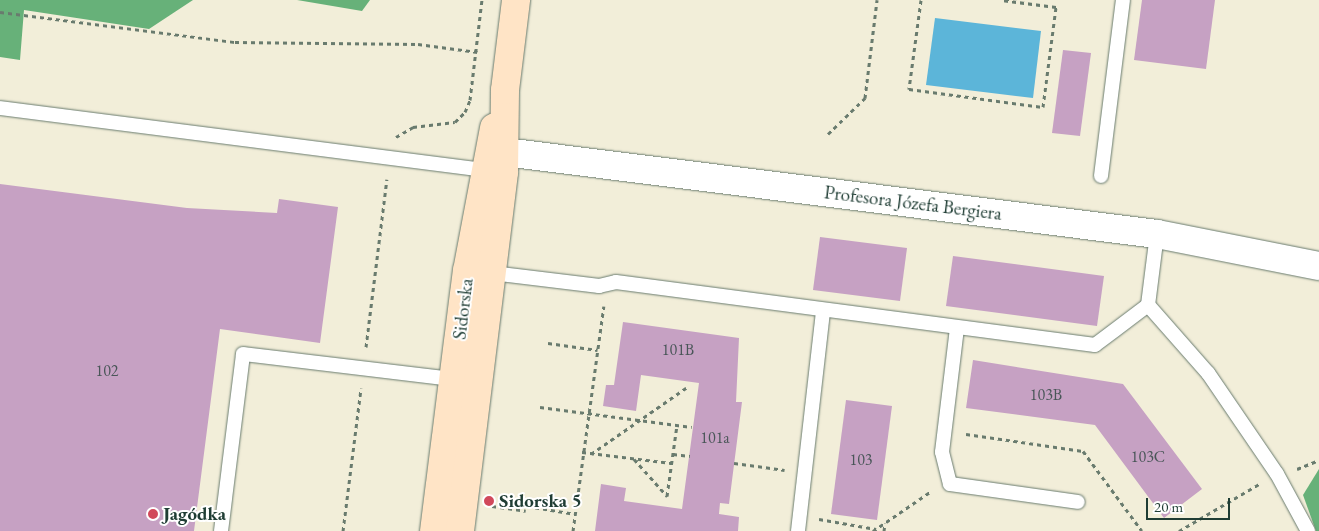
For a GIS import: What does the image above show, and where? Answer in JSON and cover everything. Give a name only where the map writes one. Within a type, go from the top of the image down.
[{"type":"street","name":"Sidorska","points":[[434,531],[466,380],[516,0]]},
{"type":"street","name":"Profesora Józefa Bergiera","points":[[496,161],[1157,234],[1319,266]]},
{"type":"street","name":"Sidorska","points":[[460,531],[466,380]]},
{"type":"lane","points":[[1101,176],[1123,0]]},
{"type":"lane","points":[[0,108],[496,161]]},
{"type":"lane","points":[[480,272],[599,286],[616,282],[1094,345],[1148,305],[1157,234]]},
{"type":"lane","points":[[1148,305],[1208,373],[1276,474],[1308,531]]},
{"type":"lane","points":[[798,531],[823,310]]},
{"type":"lane","points":[[957,328],[942,452],[950,484],[1078,502]]},
{"type":"lane","points":[[221,531],[243,354],[466,380]]},
{"type":"path","points":[[392,146],[402,131],[443,126],[465,112],[482,0]]},
{"type":"path","points":[[828,134],[865,98],[877,0]]},
{"type":"path","points":[[921,0],[908,89],[1043,107],[1056,8],[1001,0]]},
{"type":"path","points":[[0,12],[226,41],[418,44],[509,55]]},
{"type":"path","points":[[573,531],[582,452],[606,296],[599,286]]},
{"type":"path","points":[[548,343],[598,350]]},
{"type":"path","points":[[591,454],[686,388]]},
{"type":"path","points":[[540,408],[692,427]]},
{"type":"path","points":[[634,459],[667,496],[677,425]]},
{"type":"path","points":[[945,431],[1083,451],[1142,531]]},
{"type":"path","points":[[582,452],[671,463]]},
{"type":"path","points":[[673,454],[690,456]]},
{"type":"path","points":[[734,463],[804,473]]},
{"type":"path","points":[[1179,531],[1276,474]]},
{"type":"path","points":[[799,515],[875,530],[934,489]]},
{"type":"path","points":[[491,506],[526,511]]},
{"type":"path","points":[[527,506],[575,514]]},
{"type":"path","points":[[884,531],[885,523]]},
{"type":"green space","points":[[0,0],[193,0],[149,29],[24,10],[20,60],[0,57]]},
{"type":"green space","points":[[297,0],[370,0],[362,11]]},
{"type":"green space","points":[[1319,469],[1319,531],[1316,531],[1303,495]]},
{"type":"water","points":[[935,18],[1041,31],[1033,98],[926,85]]},
{"type":"building","points":[[1142,0],[1215,0],[1206,69],[1134,60]]},
{"type":"building","points":[[1063,50],[1091,53],[1080,136],[1052,133]]},
{"type":"building","points":[[0,184],[187,208],[277,213],[279,199],[338,207],[320,343],[220,329],[194,531],[0,531]]},
{"type":"building","points":[[820,237],[907,248],[900,301],[813,290]]},
{"type":"building","points":[[953,256],[1104,276],[1097,326],[946,306]]},
{"type":"building","points":[[623,322],[739,338],[736,402],[742,402],[729,504],[720,503],[719,514],[739,517],[738,531],[595,531],[601,484],[626,488],[624,501],[682,509],[699,383],[641,375],[636,411],[603,406],[606,385],[614,385]]},
{"type":"building","points":[[973,360],[1123,384],[1202,489],[1164,518],[1095,425],[966,408]]},
{"type":"building","points":[[846,400],[892,406],[877,520],[831,514]]},
{"type":"place","name":"Sidorska 5","points":[[489,501]]},
{"type":"place","name":"Jagódka","points":[[153,514]]}]
